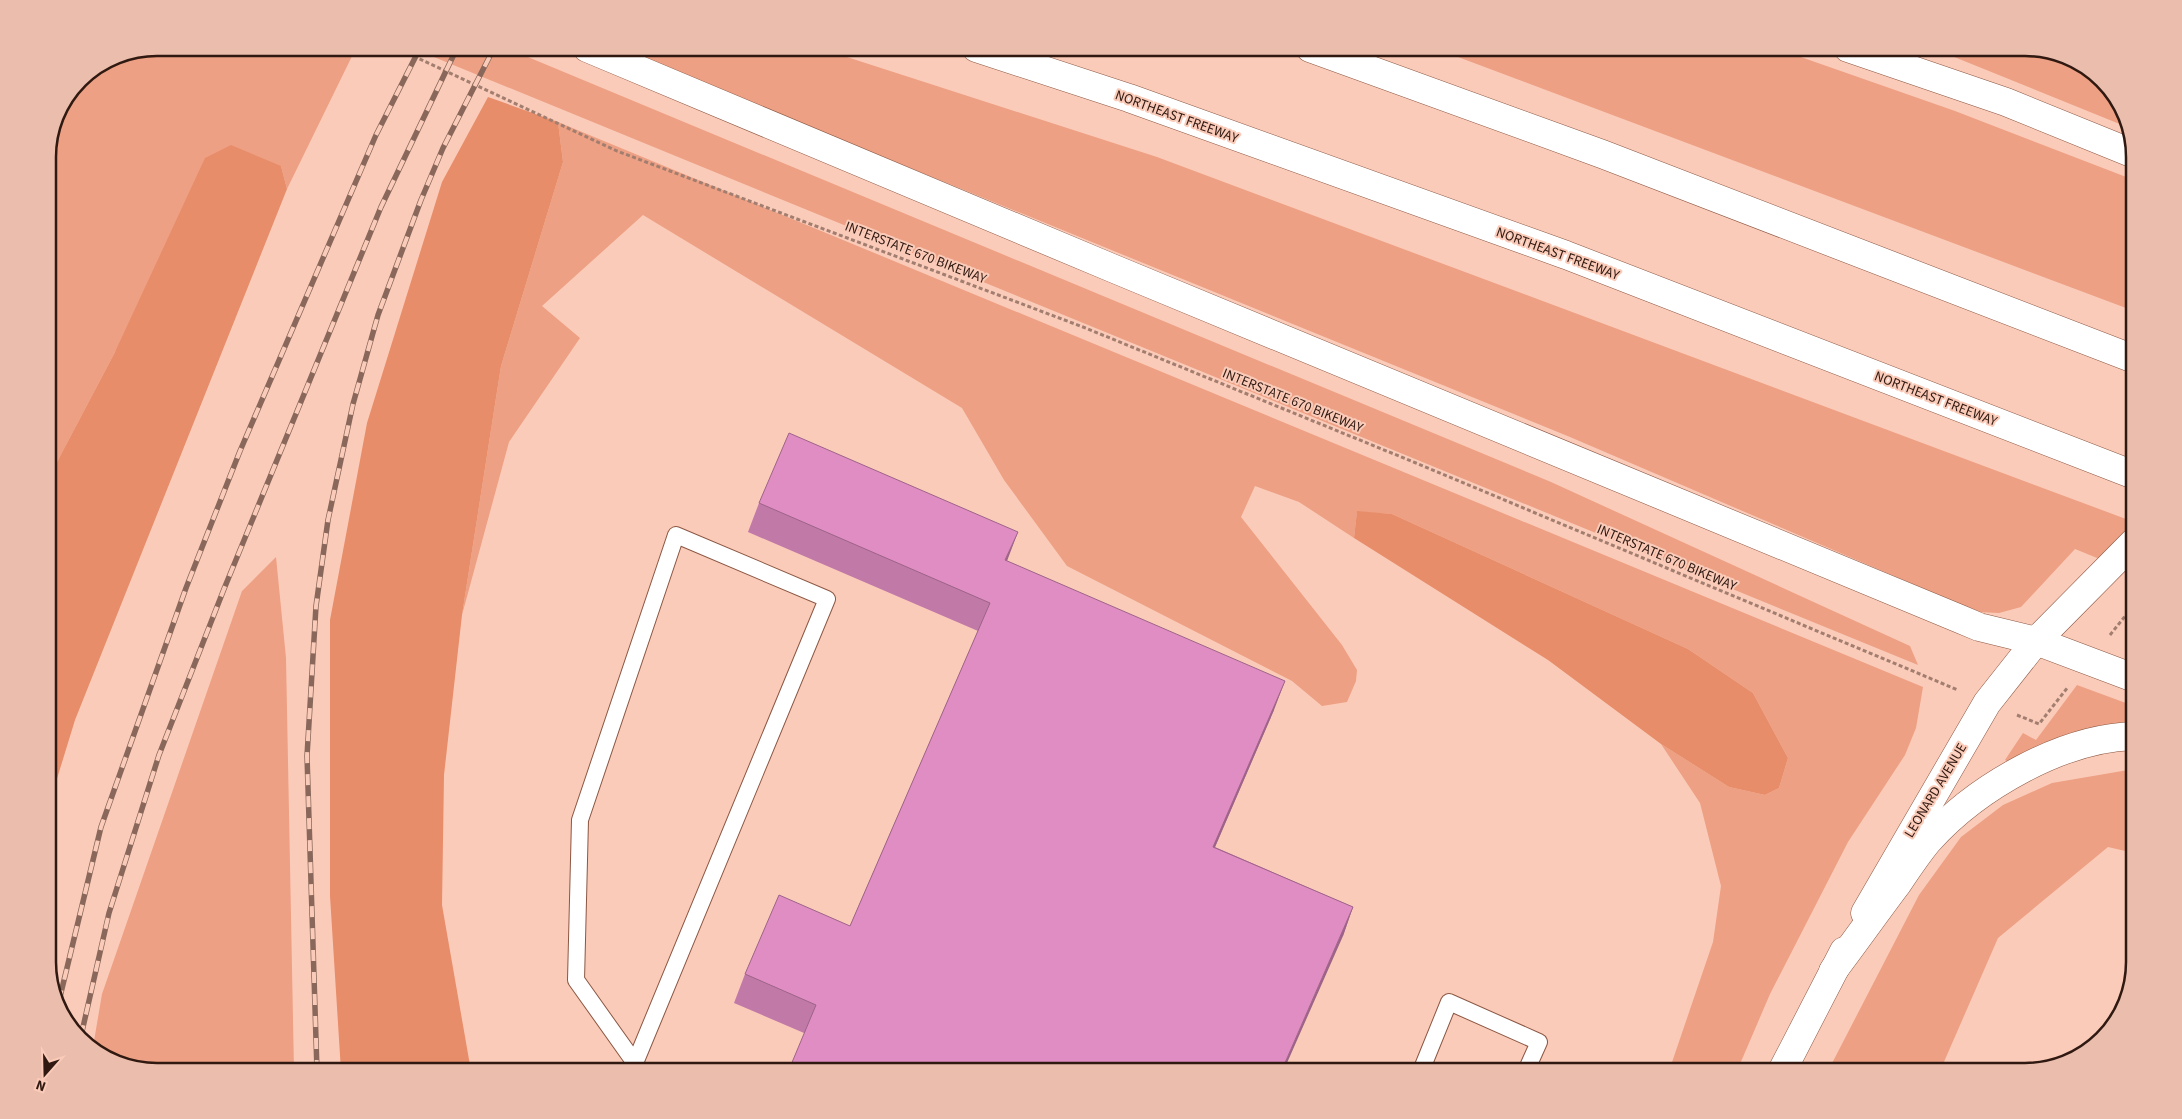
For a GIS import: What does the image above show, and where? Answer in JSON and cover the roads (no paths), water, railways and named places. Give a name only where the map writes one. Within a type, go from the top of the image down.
[{"type":"main road","points":[[606,56],[1951,616],[1979,627],[2036,641],[2126,675]]},
{"type":"main road","name":"NORTHEAST FREEWAY","points":[[1000,56],[1129,98],[1566,255],[2126,472]]},
{"type":"main road","points":[[1332,56],[1602,154],[2126,356]]},
{"type":"main road","points":[[1871,56],[2006,102],[2126,151]]},
{"type":"main road","name":"LEONARD AVENUE","points":[[1787,1063],[1833,971],[1888,870],[1987,702],[2036,641],[2126,550]]},
{"type":"main road","points":[[1833,971],[1929,840],[1965,806],[2002,781],[2044,759],[2085,744],[2126,737]]},
{"type":"lane","points":[[632,1063],[576,980],[580,820],[676,535],[827,599],[637,1063]]},
{"type":"lane","points":[[1425,1063],[1449,1002],[1539,1042],[1530,1063]]},
{"type":"railway","points":[[61,992],[101,827],[186,588],[240,451],[376,135],[416,56]]},
{"type":"railway","points":[[82,1029],[109,913],[159,755],[224,589],[381,207],[453,56]]},
{"type":"railway","points":[[317,1063],[307,756],[316,606],[328,520],[353,404],[378,315],[421,200],[443,148],[490,56]]}]
